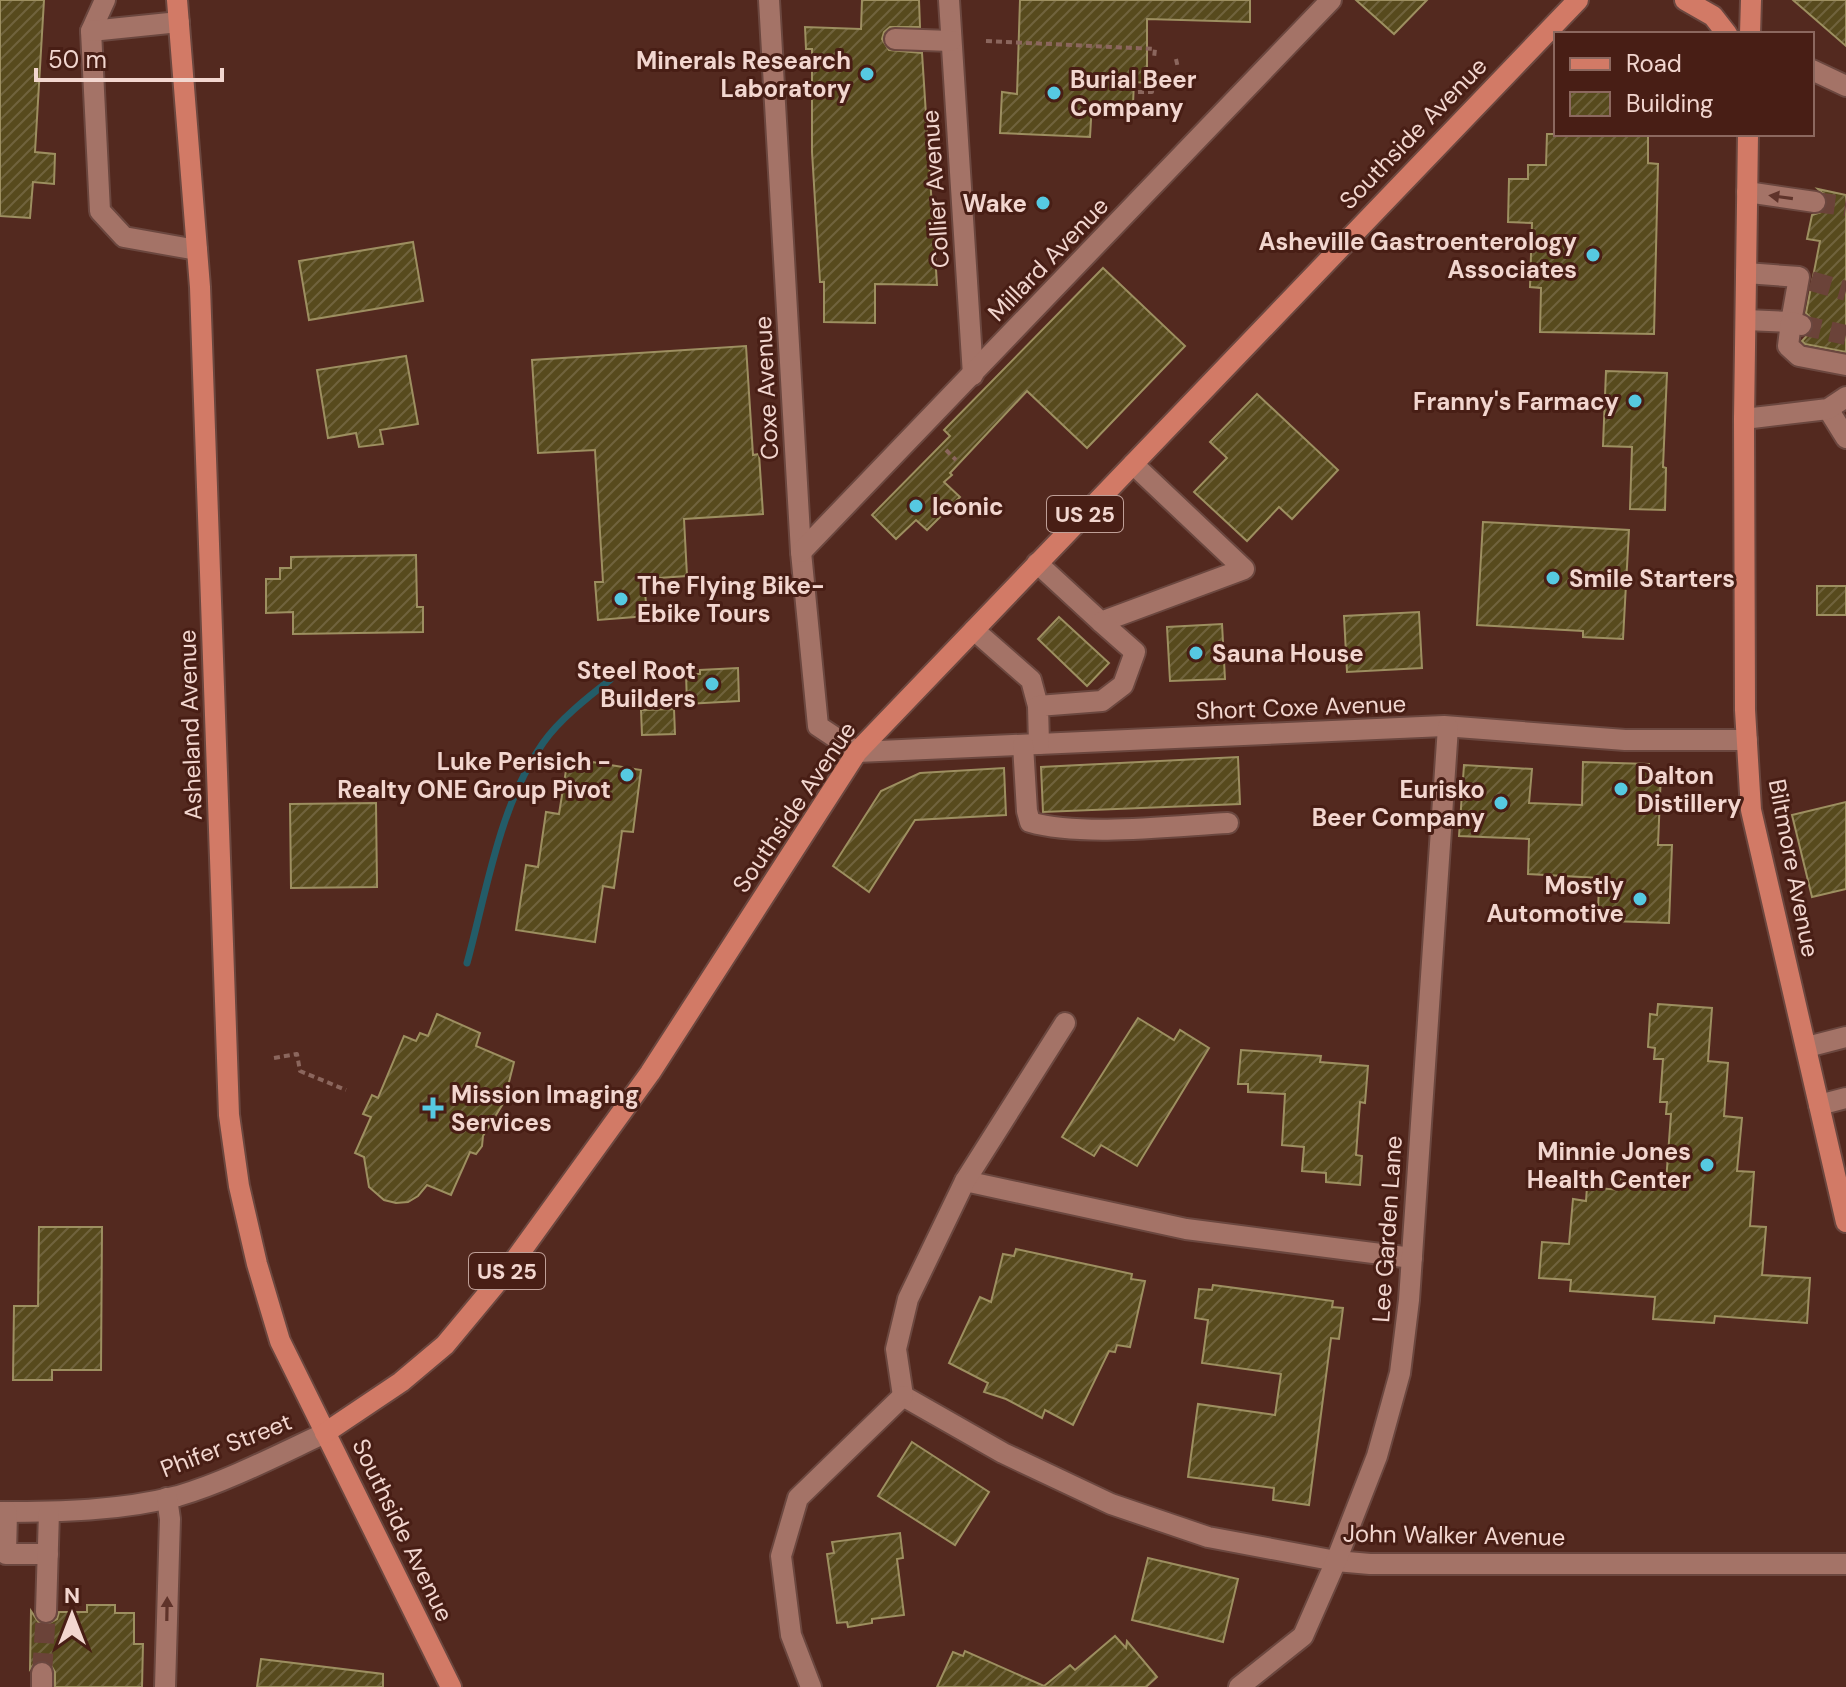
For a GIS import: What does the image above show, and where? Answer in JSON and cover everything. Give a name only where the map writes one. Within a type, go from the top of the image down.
[{"type":"main road","name":"Asheland Avenue","points":[[177,0],[197,250],[229,1115],[239,1186],[267,1300],[280,1341],[325,1433]]},
{"type":"main road","name":"Southside Avenue","points":[[451,1687],[325,1433],[401,1382],[445,1345],[509,1268],[650,1073],[857,752],[1578,0]]},
{"type":"main road","points":[[1685,0],[1713,16],[1725,32]]},
{"type":"main road","points":[[1750,32],[1751,0]]},
{"type":"main road","name":"Biltmore Avenue","points":[[1748,136],[1744,419],[1747,740],[1751,810],[1846,1222]]},
{"type":"street","points":[[105,0],[91,31],[100,211],[124,237],[197,250]]},
{"type":"street","name":"Coxe Avenue","points":[[769,0],[801,552],[818,726],[857,752]]},
{"type":"street","name":"Collier Avenue","points":[[949,0],[973,375]]},
{"type":"street","name":"Millard Avenue","points":[[801,552],[1331,0]]},
{"type":"street","points":[[91,31],[179,22]]},
{"type":"street","points":[[895,39],[951,41]]},
{"type":"street","points":[[1814,71],[1846,86]]},
{"type":"street","points":[[1747,192],[1815,202]]},
{"type":"street","points":[[1746,273],[1805,279],[1788,346],[1799,356],[1846,365]]},
{"type":"street","points":[[1746,320],[1796,323]]},
{"type":"street","points":[[1744,419],[1828,409],[1846,397]]},
{"type":"street","points":[[1828,409],[1846,438]]},
{"type":"street","points":[[1101,622],[1244,569],[1133,464]]},
{"type":"street","points":[[1037,563],[1135,652],[1123,685],[1102,701],[1038,706]]},
{"type":"street","points":[[974,630],[1031,680],[1038,706],[1031,744],[1027,811],[1030,822],[1078,828],[1228,823]]},
{"type":"street","name":"Short Coxe Avenue","points":[[857,752],[1448,727],[1625,740],[1747,740]]},
{"type":"street","name":"Lee Garden Lane","points":[[1239,1687],[1303,1636],[1377,1456],[1400,1373],[1412,1258],[1448,727]]},
{"type":"street","points":[[811,1687],[791,1635],[781,1556],[798,1498],[903,1396],[896,1349],[908,1299],[965,1181],[1065,1023]]},
{"type":"street","points":[[1807,1047],[1846,1037]]},
{"type":"street","points":[[1819,1105],[1846,1098]]},
{"type":"street","points":[[965,1181],[1186,1229],[1412,1258]]},
{"type":"street","name":"John Walker Avenue","points":[[903,1396],[1003,1453],[1111,1504],[1208,1537],[1336,1561],[1370,1564],[1846,1564]]},
{"type":"street","name":"Phifer Street","points":[[4,1512],[94,1510],[167,1498],[266,1461],[325,1433]]},
{"type":"street","points":[[165,1687],[170,1519],[167,1498]]},
{"type":"street","points":[[4,1512],[6,1554],[48,1554]]},
{"type":"street","points":[[46,1612],[49,1512]]},
{"type":"path","points":[[986,41],[1155,49],[1154,58]]},
{"type":"path","points":[[1176,59],[1178,68]]},
{"type":"path","points":[[1138,92],[1152,92],[1153,82]]},
{"type":"path","points":[[946,450],[956,460]]},
{"type":"path","points":[[274,1058],[297,1054],[300,1071],[346,1090]]},
{"type":"building","points":[[0,0],[44,0],[35,152],[55,154],[54,184],[33,182],[30,218],[0,216]]},
{"type":"building","points":[[862,0],[919,0],[920,27],[890,27],[882,39],[889,50],[922,53],[937,285],[875,284],[875,323],[824,322],[824,282],[820,282],[812,152],[812,49],[806,49],[805,27],[861,29]]},
{"type":"building","points":[[1020,0],[1250,0],[1250,22],[1147,19],[1147,83],[1134,82],[1133,104],[1092,103],[1090,137],[1000,133],[1002,92],[1017,94]]},
{"type":"building","points":[[1356,0],[1427,0],[1394,34]]},
{"type":"building","points":[[1793,0],[1846,0],[1846,46]]},
{"type":"building","name":"Asheville Gastroenterology Associates","points":[[1547,134],[1648,136],[1648,163],[1658,164],[1654,334],[1540,332],[1541,288],[1530,287],[1532,223],[1508,222],[1509,179],[1528,179],[1528,165],[1546,165]]},
{"type":"building","points":[[1818,189],[1846,195],[1846,352],[1802,341],[1814,328],[1813,321],[1806,313],[1820,241],[1807,239],[1812,215],[1825,211],[1828,203],[1827,197]]},
{"type":"building","points":[[413,242],[423,301],[309,320],[299,261]]},
{"type":"building","points":[[1103,268],[1185,346],[1087,448],[1027,391],[944,482],[960,497],[927,530],[916,520],[896,539],[872,515],[950,436],[944,430]]},
{"type":"building","points":[[746,346],[753,455],[759,454],[763,514],[684,519],[687,576],[644,579],[647,616],[598,620],[595,582],[603,582],[595,450],[538,453],[532,360]]},
{"type":"building","points":[[406,356],[418,424],[380,430],[383,444],[359,447],[356,433],[328,438],[317,370]]},
{"type":"building","points":[[1606,371],[1667,373],[1663,467],[1666,468],[1665,510],[1630,509],[1632,447],[1603,446]]},
{"type":"building","points":[[1257,394],[1338,470],[1292,519],[1279,507],[1247,541],[1194,492],[1227,458],[1210,442]]},
{"type":"building","name":"Smile Starters","points":[[1483,522],[1629,530],[1623,639],[1583,637],[1583,631],[1477,625]]},
{"type":"building","points":[[416,555],[417,607],[423,607],[423,632],[293,634],[293,612],[266,613],[266,579],[280,579],[280,568],[291,568],[291,557]]},
{"type":"building","points":[[1817,586],[1846,586],[1846,615],[1817,615]]},
{"type":"building","points":[[1419,612],[1422,668],[1347,672],[1344,616]]},
{"type":"building","points":[[1059,617],[1109,663],[1087,686],[1038,639]]},
{"type":"building","name":"Sauna House","points":[[1222,624],[1225,679],[1170,681],[1167,627]]},
{"type":"building","name":"Steel Root Builders","points":[[738,668],[739,701],[687,704],[686,674]]},
{"type":"building","points":[[674,709],[675,734],[642,735],[641,710]]},
{"type":"building","points":[[1238,757],[1240,804],[1043,812],[1041,767]]},
{"type":"building","points":[[568,758],[641,770],[633,832],[622,831],[614,888],[603,886],[595,942],[516,930],[526,865],[538,867],[546,812],[559,814]]},
{"type":"building","points":[[1583,762],[1649,764],[1649,772],[1661,772],[1658,845],[1672,845],[1669,923],[1610,921],[1610,915],[1598,914],[1599,878],[1528,874],[1529,839],[1459,836],[1464,765],[1532,769],[1529,803],[1582,805]]},
{"type":"building","points":[[1004,768],[1006,815],[915,820],[869,892],[833,866],[881,791],[920,773]]},
{"type":"building","points":[[1846,802],[1846,889],[1812,897],[1792,815]]},
{"type":"building","points":[[376,803],[377,887],[291,888],[290,804]]},
{"type":"building","name":"Minnie Jones Health Center","points":[[1658,1004],[1712,1008],[1708,1061],[1728,1063],[1724,1116],[1742,1118],[1737,1171],[1754,1172],[1750,1226],[1766,1227],[1762,1275],[1810,1278],[1807,1323],[1715,1316],[1714,1323],[1653,1319],[1655,1297],[1570,1291],[1571,1280],[1539,1278],[1542,1242],[1569,1244],[1573,1199],[1586,1201],[1587,1187],[1620,1190],[1621,1179],[1666,1182],[1671,1114],[1666,1114],[1667,1102],[1660,1102],[1663,1059],[1654,1059],[1655,1048],[1648,1047],[1650,1014],[1657,1015]]},
{"type":"building","name":"Mission Imaging Services","points":[[437,1014],[480,1033],[476,1046],[514,1062],[504,1102],[483,1136],[482,1146],[476,1154],[470,1152],[451,1195],[427,1185],[408,1202],[384,1200],[369,1187],[364,1157],[355,1153],[371,1117],[363,1114],[372,1095],[378,1098],[404,1036],[416,1041],[420,1033],[428,1036]]},
{"type":"building","points":[[1138,1018],[1174,1040],[1180,1030],[1209,1048],[1137,1166],[1101,1145],[1094,1156],[1062,1137]]},
{"type":"building","points":[[1241,1050],[1321,1056],[1320,1062],[1368,1066],[1365,1103],[1360,1102],[1356,1155],[1362,1156],[1360,1185],[1326,1182],[1326,1173],[1302,1171],[1304,1147],[1282,1145],[1285,1094],[1248,1092],[1248,1084],[1238,1084]]},
{"type":"building","points":[[39,1227],[102,1227],[101,1370],[52,1370],[52,1380],[13,1380],[14,1306],[38,1306]]},
{"type":"building","points":[[1016,1249],[1132,1274],[1131,1279],[1145,1281],[1130,1347],[1117,1345],[1115,1352],[1109,1351],[1073,1425],[1045,1410],[1042,1418],[1006,1399],[984,1392],[988,1383],[949,1363],[980,1297],[991,1302],[1003,1254],[1014,1256]]},
{"type":"building","points":[[1213,1285],[1333,1301],[1332,1307],[1343,1308],[1339,1339],[1331,1338],[1309,1505],[1273,1500],[1274,1488],[1188,1477],[1198,1404],[1275,1415],[1281,1374],[1202,1363],[1208,1320],[1195,1318],[1199,1289],[1212,1290]]},
{"type":"building","points":[[912,1442],[989,1492],[955,1545],[878,1496]]},
{"type":"building","points":[[900,1533],[903,1558],[897,1559],[904,1615],[872,1619],[872,1623],[848,1627],[847,1622],[837,1623],[827,1554],[834,1553],[832,1542]]},
{"type":"building","points":[[1148,1558],[1238,1579],[1223,1642],[1132,1620]]},
{"type":"building","points":[[87,1605],[115,1605],[115,1613],[134,1613],[134,1644],[143,1644],[142,1687],[55,1687],[55,1672],[49,1662],[36,1661],[30,1669],[31,1611],[39,1623],[46,1625],[57,1619],[59,1612],[87,1612]]},
{"type":"building","points":[[1115,1636],[1126,1648],[1127,1641],[1157,1677],[1146,1687],[937,1687],[953,1652],[963,1656],[965,1651],[1044,1686],[1070,1665],[1075,1670]]},
{"type":"building","points":[[261,1659],[383,1674],[383,1687],[257,1687]]},
{"type":"waterway","points":[[467,963],[496,849],[515,794],[528,768],[557,726],[610,680]]},
{"type":"tunnel","points":[[1815,202],[1846,206]]},
{"type":"tunnel","points":[[1811,281],[1846,291]]},
{"type":"tunnel","points":[[1801,325],[1846,335]]},
{"type":"tunnel","points":[[42,1673],[46,1612]]},
{"type":"place","name":"Minerals Research Laboratory","points":[[867,74]]},
{"type":"place","name":"Burial Beer Company","points":[[1054,93]]},
{"type":"place","name":"Wake","points":[[1043,203]]},
{"type":"place","name":"Asheville Gastroenterology Associates","points":[[1593,255]]},
{"type":"place","name":"Franny's Farmacy","points":[[1635,401]]},
{"type":"place","name":"Iconic","points":[[916,506]]},
{"type":"place","name":"Smile Starters","points":[[1553,578]]},
{"type":"place","name":"The Flying Bike- Ebike Tours","points":[[621,599]]},
{"type":"place","name":"Sauna House","points":[[1196,653]]},
{"type":"place","name":"Steel Root Builders","points":[[712,684]]},
{"type":"place","name":"Luke Perisich - Realty ONE Group Pivot","points":[[627,775]]},
{"type":"place","name":"Dalton Distillery","points":[[1621,789]]},
{"type":"place","name":"Eurisko Beer Company","points":[[1501,803]]},
{"type":"place","name":"Mostly Automotive","points":[[1640,899]]},
{"type":"place","name":"Mission Imaging Services","points":[[433,1108]]},
{"type":"place","name":"Minnie Jones Health Center","points":[[1707,1165]]}]
